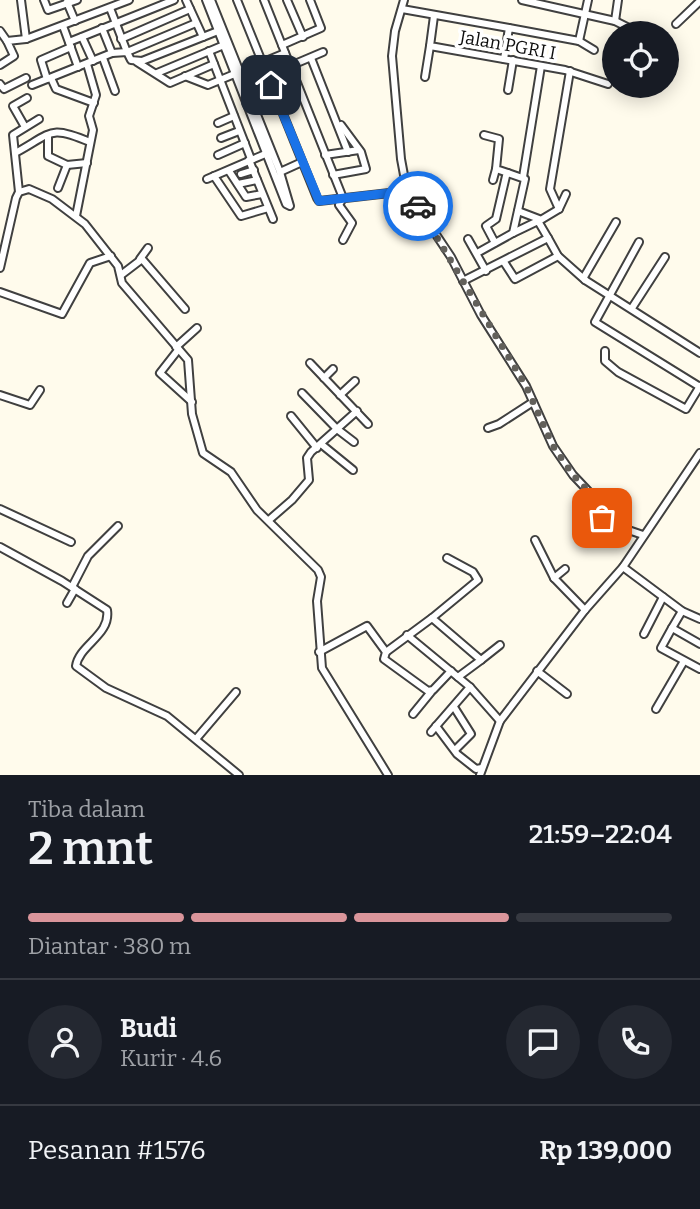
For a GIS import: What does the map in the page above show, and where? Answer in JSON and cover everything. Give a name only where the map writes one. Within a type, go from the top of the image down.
[{"type":"street","points":[[21,0],[26,38]]},
{"type":"street","points":[[44,0],[48,10],[77,0]]},
{"type":"street","points":[[7,41],[63,26],[129,0]]},
{"type":"street","points":[[94,103],[56,89],[41,60],[82,37],[174,0]]},
{"type":"street","points":[[186,0],[203,37]]},
{"type":"street","points":[[208,0],[218,31],[238,73]]},
{"type":"street","points":[[208,0],[269,153],[286,204],[290,206],[280,172],[269,153]]},
{"type":"street","points":[[237,0],[319,201],[407,191]]},
{"type":"street","points":[[264,0],[343,198]]},
{"type":"street","points":[[287,0],[303,37]]},
{"type":"street","points":[[404,0],[395,31],[392,56],[401,159],[407,191],[533,402],[553,446],[573,475],[590,493],[602,518],[643,535]]},
{"type":"street","points":[[527,0],[556,3],[615,21],[618,0]]},
{"type":"street","points":[[579,41],[588,0]]},
{"type":"street","points":[[282,45],[321,28],[312,1]]},
{"type":"street","points":[[679,21],[700,1]]},
{"type":"street","points":[[67,2],[75,21]]},
{"type":"street","points":[[110,8],[131,60],[170,83],[214,64]]},
{"type":"street","points":[[121,39],[190,9]]},
{"type":"street","points":[[402,9],[579,41],[594,50]]},
{"type":"street","points":[[425,77],[433,16]]},
{"type":"street","points":[[32,85],[112,53],[127,52],[196,23]]},
{"type":"street","points":[[63,26],[78,67]]},
{"type":"street","points":[[102,28],[112,53]]},
{"type":"street","points":[[504,59],[509,29]]},
{"type":"street","points":[[0,30],[14,56],[0,65]]},
{"type":"street","points":[[137,62],[218,31]]},
{"type":"street","points":[[76,216],[93,126],[89,116],[96,89],[82,37]]},
{"type":"street","points":[[157,73],[224,45]]},
{"type":"street","name":"Jalan PGRI I","points":[[430,46],[570,71],[602,82]]},
{"type":"street","points":[[209,51],[273,219]]},
{"type":"street","points":[[290,65],[323,52]]},
{"type":"street","points":[[185,76],[202,85],[285,53]]},
{"type":"street","points":[[103,58],[115,91]]},
{"type":"street","points":[[310,58],[348,152]]},
{"type":"street","points":[[508,90],[513,60]]},
{"type":"street","points":[[513,233],[526,179],[523,177],[541,66]]},
{"type":"street","points":[[559,209],[550,188],[570,71]]},
{"type":"street","points":[[0,83],[4,89],[26,78]]},
{"type":"street","points":[[25,127],[13,106],[27,98]]},
{"type":"street","points":[[218,123],[234,116]]},
{"type":"street","points":[[333,175],[365,171],[367,165],[335,118]]},
{"type":"street","points":[[0,268],[19,192],[17,152],[13,135],[39,119]]},
{"type":"street","points":[[17,152],[63,130],[90,142]]},
{"type":"street","points":[[220,138],[239,131]]},
{"type":"street","points":[[48,135],[48,156],[67,164],[87,163]]},
{"type":"street","points":[[484,135],[499,139],[493,180]]},
{"type":"street","points":[[218,155],[245,144]]},
{"type":"street","points":[[326,155],[359,150]]},
{"type":"street","points":[[268,208],[241,216],[211,178],[269,153]]},
{"type":"street","points":[[280,172],[302,162]]},
{"type":"street","points":[[58,188],[67,164]]},
{"type":"street","points":[[496,169],[523,177]]},
{"type":"street","points":[[242,174],[254,170]]},
{"type":"street","points":[[229,171],[247,198],[262,194]]},
{"type":"street","points":[[495,243],[486,226],[496,219],[508,173]]},
{"type":"street","points":[[238,184],[257,180]]},
{"type":"street","points":[[19,192],[35,190],[76,216],[111,256],[122,283],[188,360],[192,402],[203,453],[231,472],[248,500],[318,570],[319,652],[327,677],[388,775]]},
{"type":"street","points":[[477,253],[559,209],[566,194]]},
{"type":"street","points":[[343,198],[339,205],[340,211],[352,225],[343,240]]},
{"type":"street","points":[[391,217],[400,207],[414,199]]},
{"type":"street","points":[[518,211],[540,220],[558,256],[585,280],[700,353]]},
{"type":"street","points":[[585,280],[584,277],[616,222]]},
{"type":"street","points":[[463,281],[548,238]]},
{"type":"street","points":[[468,239],[486,271]]},
{"type":"street","points":[[605,351],[605,360],[618,372],[686,409],[700,387],[595,322],[607,295],[639,242]]},
{"type":"street","points":[[121,275],[140,259],[148,248]]},
{"type":"street","points":[[0,292],[62,314],[90,263],[111,256]]},
{"type":"street","points":[[504,262],[515,279],[558,256]]},
{"type":"street","points":[[632,309],[665,257]]},
{"type":"street","points":[[140,259],[185,309]]},
{"type":"street","points":[[192,402],[160,373],[177,348],[197,328]]},
{"type":"street","points":[[310,363],[368,424]]},
{"type":"street","points":[[324,378],[333,369]]},
{"type":"street","points":[[340,395],[355,381]]},
{"type":"street","points":[[0,396],[30,405],[40,390]]},
{"type":"street","points":[[302,393],[337,429],[354,442]]},
{"type":"street","points":[[488,428],[533,402]]},
{"type":"street","points":[[269,520],[309,480],[307,458],[357,411]]},
{"type":"street","points":[[291,416],[319,446],[353,470]]},
{"type":"street","points":[[436,726],[471,767],[481,771],[500,721],[585,610],[622,567],[700,453]]},
{"type":"street","points":[[0,509],[71,542]]},
{"type":"street","points":[[67,603],[88,556],[118,526]]},
{"type":"street","points":[[535,540],[554,578],[585,610]]},
{"type":"street","points":[[0,547],[73,588],[104,608],[108,614],[100,633],[79,657],[76,666],[106,688],[167,716],[239,775]]},
{"type":"street","points":[[431,692],[384,659],[386,652],[478,580],[473,572],[447,558]]},
{"type":"street","points":[[622,567],[682,611],[700,619]]},
{"type":"street","points":[[554,578],[565,569]]},
{"type":"street","points":[[643,634],[663,597]]},
{"type":"street","points":[[682,611],[661,648],[700,669]]},
{"type":"street","points":[[432,618],[481,660]]},
{"type":"street","points":[[319,652],[367,626],[386,652]]},
{"type":"street","points":[[671,628],[700,644]]},
{"type":"street","points":[[407,635],[470,687],[500,721]]},
{"type":"street","points":[[458,677],[500,645]]},
{"type":"street","points":[[656,709],[684,661]]},
{"type":"street","points":[[413,714],[451,671]]},
{"type":"street","points":[[537,671],[568,694]]},
{"type":"street","points":[[431,732],[470,687]]},
{"type":"street","points":[[196,738],[236,692]]},
{"type":"street","points":[[454,706],[471,734],[455,750]]},
{"type":"way so far","points":[[418,206],[526,386],[553,446],[579,483],[587,488],[602,518]]},
{"type":"route","points":[[271,85],[319,201],[407,191],[418,206]]}]
